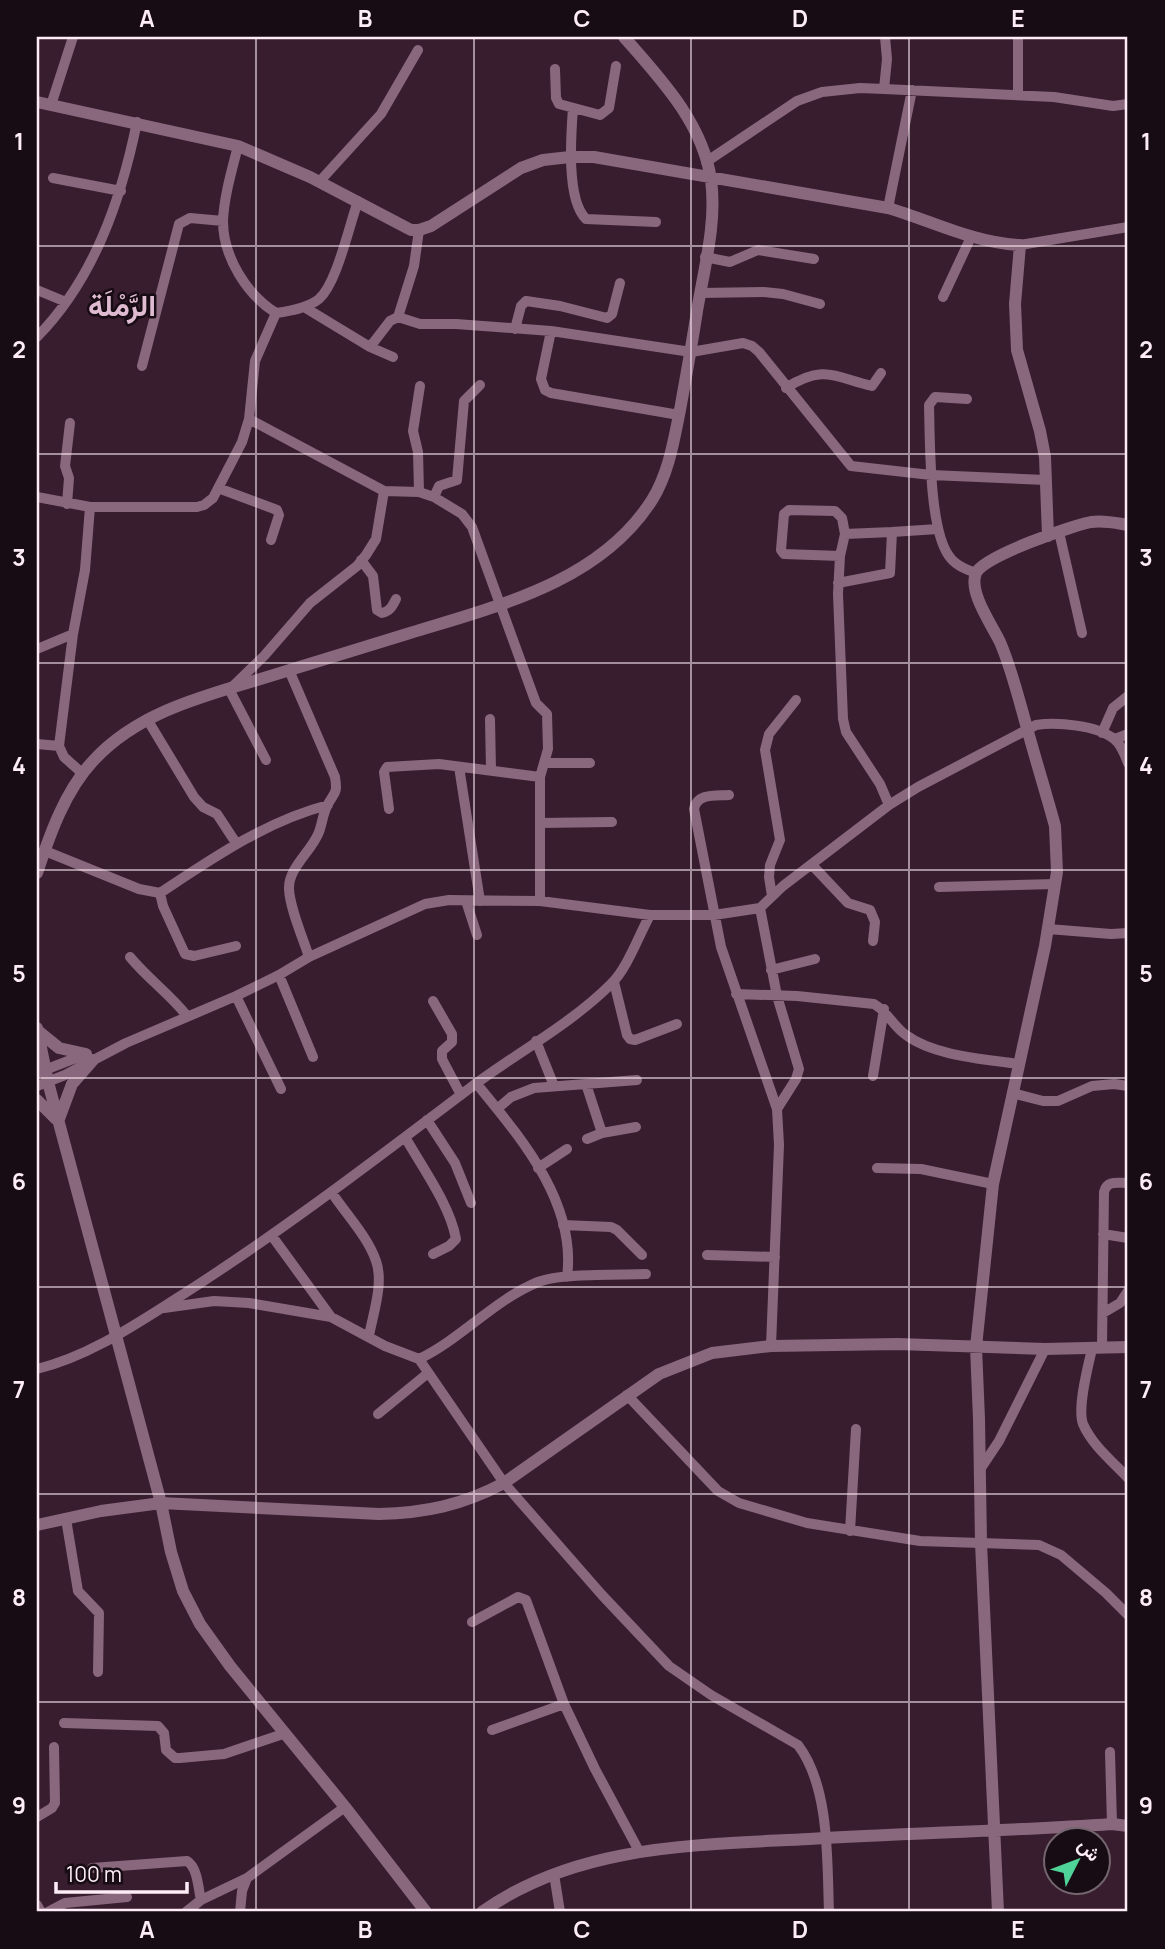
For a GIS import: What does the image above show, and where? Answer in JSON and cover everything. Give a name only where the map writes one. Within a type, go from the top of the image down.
[{"type":"street","points":[[51,105],[73,37]]},
{"type":"street","points":[[37,873],[66,799],[82,773],[119,737],[147,719],[230,688],[500,605],[550,584],[593,562],[634,525],[654,497],[667,464],[691,352],[711,213],[711,178],[691,123],[677,100],[624,37]]},
{"type":"street","points":[[884,89],[886,37]]},
{"type":"street","points":[[1018,37],[1018,94]]},
{"type":"street","points":[[320,181],[381,114],[418,50]]},
{"type":"street","points":[[555,69],[557,101],[563,106],[600,115],[607,111],[616,66]]},
{"type":"street","points":[[706,162],[797,101],[822,92],[860,88],[1018,94],[1112,106],[1128,113]]},
{"type":"street","points":[[888,208],[912,90]]},
{"type":"street","points":[[37,102],[238,146],[320,181],[400,225],[419,230],[431,226],[522,168],[543,160],[570,157],[594,157],[888,208],[998,244],[1020,245],[1128,227]]},
{"type":"street","points":[[1112,106],[1128,104]]},
{"type":"street","points":[[573,108],[570,157],[579,212],[586,219],[656,222]]},
{"type":"street","points":[[37,337],[66,302],[102,238],[121,191],[137,122]]},
{"type":"street","points":[[238,146],[223,221],[230,254],[245,285],[259,301],[276,313],[304,307],[318,300],[329,287],[358,201]]},
{"type":"street","points":[[53,178],[121,191]]},
{"type":"street","points":[[142,366],[179,224],[190,218],[223,221]]},
{"type":"street","points":[[398,317],[416,256],[419,230]]},
{"type":"street","points":[[943,297],[971,237]]},
{"type":"street","points":[[1020,245],[1015,304],[1017,350],[1041,431],[1053,534],[1082,633]]},
{"type":"street","points":[[705,257],[730,262],[758,250],[814,259]]},
{"type":"street","points":[[515,330],[526,301],[607,318],[612,314],[620,284]]},
{"type":"street","points":[[37,290],[66,302]]},
{"type":"street","points":[[700,293],[764,292],[820,304]]},
{"type":"street","points":[[304,307],[370,347],[393,357]]},
{"type":"street","points":[[37,497],[90,507],[197,507],[213,498],[242,442],[249,419],[255,360],[276,313]]},
{"type":"street","points":[[370,347],[390,321],[398,317],[420,324],[551,331],[691,352],[743,343],[752,346],[850,466],[930,475],[1046,480]]},
{"type":"street","points":[[551,331],[541,379],[545,390],[678,415]]},
{"type":"street","points":[[786,388],[800,379],[824,373],[872,386],[881,373]]},
{"type":"street","points":[[419,492],[418,452],[413,431],[420,386]]},
{"type":"street","points":[[433,496],[439,486],[457,481],[464,401],[480,386]]},
{"type":"street","points":[[967,399],[935,397],[929,405],[930,475],[943,546],[957,565],[976,573]]},
{"type":"street","points":[[249,419],[384,491],[419,492],[433,496],[462,514],[472,527],[536,703],[547,714],[548,749],[540,776],[540,901]]},
{"type":"street","points":[[67,504],[69,478],[65,462],[69,423]]},
{"type":"street","points":[[218,488],[276,510],[279,515],[271,540]]},
{"type":"street","points":[[230,688],[264,656],[310,603],[361,560],[376,539],[384,491]]},
{"type":"street","points":[[82,773],[65,757],[59,747],[85,570],[90,507]]},
{"type":"street","points":[[840,556],[784,554],[781,550],[784,514],[789,510],[835,511],[842,518],[845,534],[838,583],[843,719],[846,732],[880,784],[888,805]]},
{"type":"street","points":[[998,1912],[981,1544],[976,1348],[993,1184],[1048,929],[1057,848],[1055,826],[1027,729],[1000,644],[979,602],[975,588],[976,573],[983,564],[1053,534],[1098,522],[1128,525]]},
{"type":"street","points":[[845,534],[938,529]]},
{"type":"street","points":[[838,583],[890,573],[892,532]]},
{"type":"street","points":[[361,560],[373,576],[377,610],[382,613],[392,608],[396,599]]},
{"type":"street","points":[[37,649],[74,634]]},
{"type":"street","points":[[289,670],[335,777],[337,789],[328,805],[319,833],[290,882],[291,899],[309,957]]},
{"type":"street","points":[[230,688],[265,760]]},
{"type":"street","points":[[1102,733],[1113,708],[1128,696]]},
{"type":"street","points":[[772,896],[770,865],[780,839],[765,750],[769,734],[796,700]]},
{"type":"street","points":[[147,719],[194,797],[203,807],[217,814],[236,843]]},
{"type":"street","points":[[490,719],[491,770]]},
{"type":"street","points":[[42,1078],[236,996],[309,957],[425,905],[449,900],[540,901],[650,915],[714,915],[760,908],[888,805],[1036,724],[1072,725],[1102,733],[1115,739],[1128,763]]},
{"type":"street","points":[[1115,739],[1128,734]]},
{"type":"street","points":[[37,744],[59,747]]},
{"type":"street","points":[[545,763],[590,763]]},
{"type":"street","points":[[389,809],[384,772],[387,767],[439,764],[540,776]]},
{"type":"street","points":[[459,766],[480,901]]},
{"type":"street","points":[[729,795],[700,798],[695,802],[694,810],[714,915],[736,994],[776,1109],[779,1145],[771,1346]]},
{"type":"street","points":[[44,851],[139,889],[160,893],[236,843],[305,811],[328,805]]},
{"type":"street","points":[[540,823],[612,822]]},
{"type":"street","points":[[812,865],[848,903],[870,910],[875,922],[873,942]]},
{"type":"street","points":[[939,887],[1055,884]]},
{"type":"street","points":[[160,893],[163,906],[185,954],[194,956],[236,946]]},
{"type":"street","points":[[466,901],[477,935]]},
{"type":"street","points":[[760,908],[777,996],[799,1069],[796,1079],[776,1109]]},
{"type":"street","points":[[37,1369],[60,1363],[115,1337],[272,1236],[476,1083],[587,1006],[614,982],[650,915]]},
{"type":"street","points":[[1048,929],[1128,933]]},
{"type":"street","points":[[130,957],[144,974],[171,996],[187,1016]]},
{"type":"street","points":[[771,970],[814,959]]},
{"type":"street","points":[[279,975],[313,1057]]},
{"type":"street","points":[[614,982],[627,1035],[631,1039],[635,1040],[677,1024]]},
{"type":"street","points":[[736,994],[874,1004],[884,1009],[905,1035],[928,1046],[1018,1064]]},
{"type":"street","points":[[236,996],[281,1089]]},
{"type":"street","points":[[433,1001],[452,1034],[452,1042],[442,1051],[442,1059],[461,1095]]},
{"type":"street","points":[[873,1076],[884,1009]]},
{"type":"street","points":[[37,1029],[59,1048],[89,1057]]},
{"type":"street","points":[[37,1029],[42,1078],[60,1122],[161,1503],[171,1552],[190,1607],[230,1667],[345,1807],[426,1912]]},
{"type":"street","points":[[536,1041],[554,1086]]},
{"type":"street","points":[[60,1122],[72,1084],[89,1057]]},
{"type":"street","points":[[497,1109],[511,1097],[534,1088],[636,1080]]},
{"type":"street","points":[[476,1083],[548,1184],[564,1225],[569,1249],[567,1277]]},
{"type":"street","points":[[586,1084],[602,1133]]},
{"type":"street","points":[[1012,1093],[1030,1099],[1058,1101],[1093,1086],[1128,1086]]},
{"type":"street","points":[[37,1100],[60,1122]]},
{"type":"street","points":[[427,1120],[455,1163],[471,1203]]},
{"type":"street","points":[[587,1139],[602,1133],[636,1127]]},
{"type":"street","points":[[405,1137],[449,1217],[456,1239],[449,1247],[433,1254]]},
{"type":"street","points":[[538,1168],[567,1149]]},
{"type":"street","points":[[877,1168],[921,1169],[993,1184]]},
{"type":"street","points":[[1128,1183],[1110,1183],[1105,1188],[1102,1313],[1082,1411],[1083,1423],[1096,1443],[1128,1478]]},
{"type":"street","points":[[332,1193],[377,1263],[378,1283],[369,1336]]},
{"type":"street","points":[[564,1225],[611,1227],[642,1255]]},
{"type":"street","points":[[1103,1234],[1128,1238]]},
{"type":"street","points":[[272,1236],[331,1317]]},
{"type":"street","points":[[707,1255],[775,1257]]},
{"type":"street","points":[[419,1359],[443,1346],[522,1290],[540,1281],[567,1277],[646,1274]]},
{"type":"street","points":[[1102,1313],[1120,1303],[1128,1291]]},
{"type":"street","points":[[162,1308],[214,1301],[249,1303],[331,1317],[385,1346],[419,1359],[504,1483],[610,1604],[670,1666],[710,1695],[798,1745],[807,1757],[814,1773],[825,1838],[829,1912]]},
{"type":"street","points":[[37,1525],[101,1511],[161,1503],[379,1514],[415,1513],[443,1508],[477,1498],[504,1483],[659,1374],[700,1357],[731,1350],[771,1346],[898,1344],[1045,1349],[1128,1347]]},
{"type":"street","points":[[979,1471],[999,1441],[1045,1349]]},
{"type":"street","points":[[378,1414],[428,1373]]},
{"type":"street","points":[[627,1395],[718,1491],[739,1503],[771,1514],[850,1531],[920,1541],[1018,1543],[1050,1549],[1081,1571],[1128,1615]]},
{"type":"street","points":[[850,1531],[856,1429]]},
{"type":"street","points":[[66,1519],[78,1591],[99,1613],[99,1672]]},
{"type":"street","points":[[472,1622],[518,1597],[526,1600],[564,1704],[639,1851]]},
{"type":"street","points":[[492,1730],[564,1704]]},
{"type":"street","points":[[64,1723],[159,1726],[164,1733],[166,1749],[175,1758],[225,1754],[283,1734]]},
{"type":"street","points":[[37,1817],[52,1808],[55,1802],[54,1747]]},
{"type":"street","points":[[1110,1752],[1112,1825]]},
{"type":"street","points":[[186,1912],[201,1900],[247,1878],[345,1807]]},
{"type":"street","points":[[482,1912],[554,1874],[639,1851],[825,1838],[1128,1826]]},
{"type":"street","points":[[92,1868],[187,1861],[194,1870],[201,1900]]},
{"type":"street","points":[[554,1874],[560,1912]]},
{"type":"street","points":[[240,1912],[242,1891],[247,1878]]},
{"type":"street","points":[[53,1911],[65,1903],[127,1897]]},
{"type":"street","points":[[37,1905],[41,1912]]},
{"type":"district","name":"الرَّمْلَة","points":[[122,306]]}]
